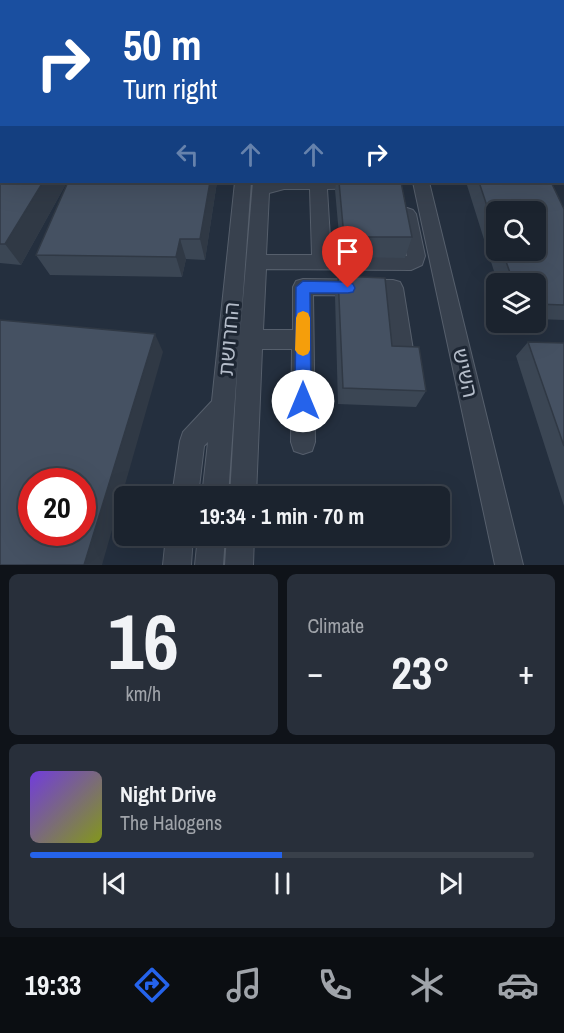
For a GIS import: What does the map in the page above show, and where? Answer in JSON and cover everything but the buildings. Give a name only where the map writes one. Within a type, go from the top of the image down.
[{"type":"street","points":[[300,183],[377,184]]},
{"type":"street","name":"השיש","points":[[421,183],[509,565]]},
{"type":"street","name":"החרושת","points":[[244,486],[257,262],[255,184]]},
{"type":"street","name":"החרושת","points":[[216,486],[228,354],[255,184]]},
{"type":"street","points":[[318,184],[322,262]]},
{"type":"street","points":[[257,262],[411,263],[416,256],[403,195]]},
{"type":"street","points":[[303,442],[303,287],[393,288],[402,350]]},
{"type":"street","points":[[228,354],[252,339],[303,340]]},
{"type":"street","points":[[186,486],[192,441],[223,406]]},
{"type":"street","points":[[177,565],[179,546]]},
{"type":"street","points":[[209,565],[211,546]]},
{"type":"street","points":[[239,565],[240,546]]},
{"type":"slow traffic","points":[[303,318],[303,350]]},
{"type":"route","points":[[303,401],[303,287],[348,288]]}]
